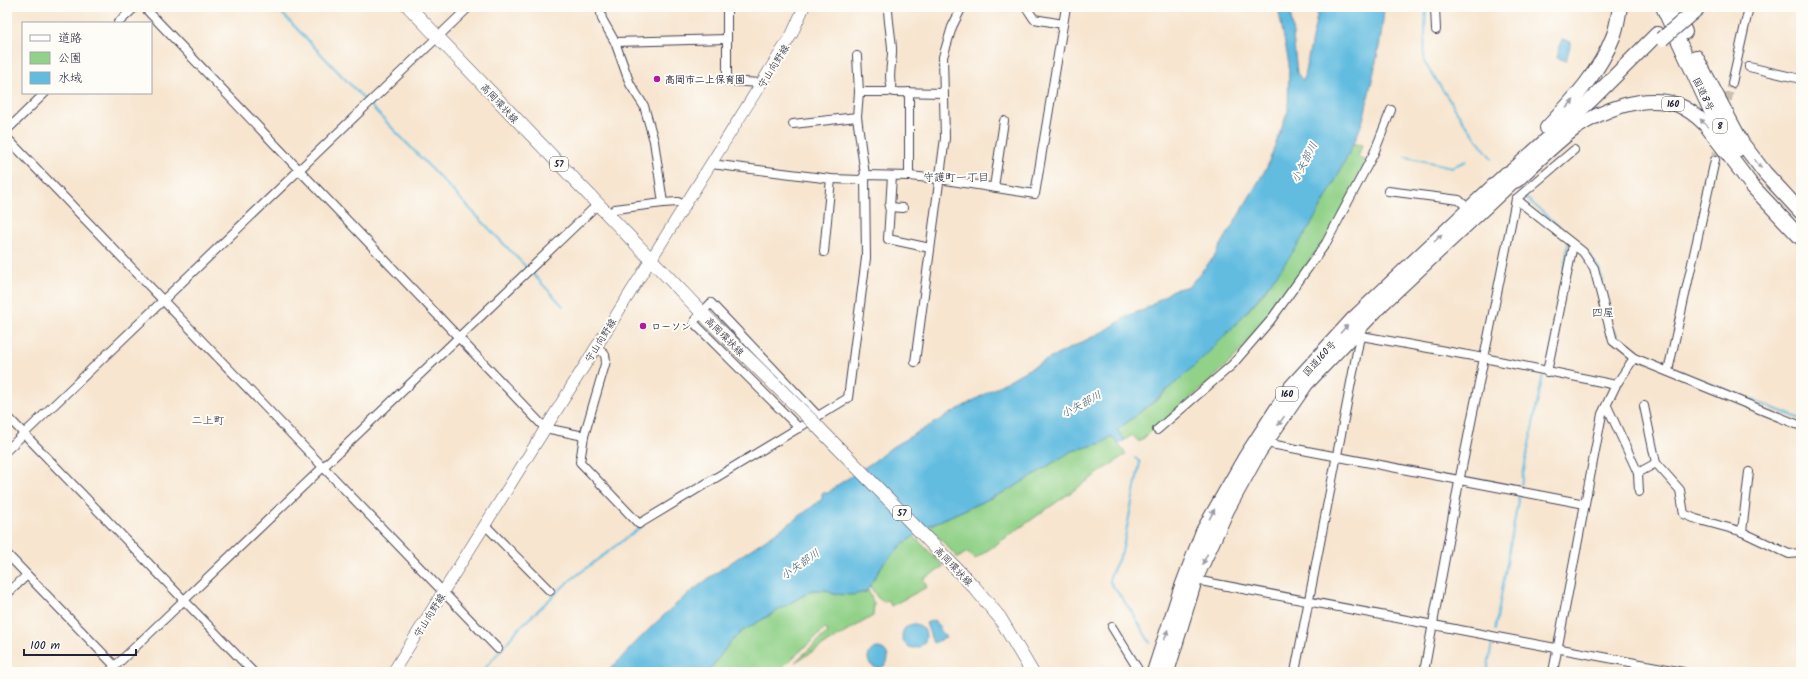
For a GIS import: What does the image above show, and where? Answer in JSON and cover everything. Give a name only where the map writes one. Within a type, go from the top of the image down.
[{"type":"highway","name":"160","points":[[1509,178],[1508,169],[1585,87],[1614,37],[1620,7]]},
{"type":"highway","name":"国道8号","points":[[1663,7],[1711,111],[1762,188],[1801,230]]},
{"type":"highway","name":"国道8号","points":[[1674,7],[1689,42],[1742,143],[1765,173],[1801,212]]},
{"type":"highway","points":[[1679,7],[1690,34],[1689,42]]},
{"type":"highway","name":"160","points":[[1509,178],[1515,177],[1660,37],[1687,7]]},
{"type":"highway","name":"160","points":[[1660,37],[1699,7]]},
{"type":"highway","name":"160","points":[[1509,178],[1517,180],[1573,130],[1597,115],[1640,102],[1670,103],[1686,109],[1705,124],[1753,187],[1801,238]]},
{"type":"highway","name":"国道160号","points":[[1154,672],[1181,589],[1203,531],[1221,497],[1262,429],[1291,387],[1354,318],[1469,209],[1509,178]]},
{"type":"highway","name":"国道160号","points":[[1167,672],[1195,580],[1227,510],[1265,443],[1306,384],[1356,336],[1382,304],[1509,178]]},
{"type":"main road","name":"高岡環状線","points":[[409,7],[650,260],[706,316],[816,420],[828,437],[975,588],[1000,618],[1032,672]]},
{"type":"main road","name":"守山向野線","points":[[393,672],[650,260],[686,206],[792,34],[804,7]]},
{"type":"street","points":[[119,22],[135,7]]},
{"type":"street","points":[[144,7],[545,428],[584,436]]},
{"type":"street","points":[[7,450],[469,7]]},
{"type":"street","points":[[600,7],[602,19],[615,42],[630,84],[644,106],[654,142],[663,203]]},
{"type":"street","points":[[727,7],[727,81],[762,83]]},
{"type":"street","points":[[888,7],[892,49],[890,77],[894,92],[943,93]]},
{"type":"street","points":[[915,362],[944,138],[943,57],[952,27],[962,7]]},
{"type":"street","points":[[1026,7],[1034,19],[1063,24]]},
{"type":"street","points":[[865,175],[909,176],[939,179],[1035,194],[1066,7]]},
{"type":"street","points":[[1435,7],[1436,30]]},
{"type":"street","points":[[1732,83],[1749,7]]},
{"type":"street","points":[[615,42],[727,39]]},
{"type":"street","points":[[597,346],[605,355],[606,361],[584,436],[580,462],[639,524],[799,428],[816,420],[848,398],[866,258],[865,175],[857,117],[860,92],[857,56]]},
{"type":"street","points":[[1749,67],[1801,79]]},
{"type":"street","points":[[860,92],[888,92],[892,88]]},
{"type":"street","points":[[909,92],[909,176]]},
{"type":"street","points":[[7,130],[45,94]]},
{"type":"street","points":[[1157,430],[1232,365],[1274,315],[1326,243],[1374,153],[1391,110]]},
{"type":"street","points":[[793,124],[857,117]]},
{"type":"street","points":[[994,187],[1004,121]]},
{"type":"street","points":[[7,138],[443,593],[448,595],[498,649]]},
{"type":"street","points":[[1424,672],[1434,625],[1459,482],[1516,199],[1574,150]]},
{"type":"street","points":[[1668,368],[1715,160]]},
{"type":"street","points":[[711,164],[831,179],[861,180],[865,175]]},
{"type":"street","points":[[892,176],[888,239],[930,248]]},
{"type":"street","points":[[824,252],[831,179]]},
{"type":"street","points":[[1388,191],[1459,200],[1469,209]]},
{"type":"street","points":[[1516,199],[1583,252],[1594,268],[1612,341],[1634,358],[1668,368],[1801,426]]},
{"type":"street","points":[[608,216],[615,209],[678,202],[686,206]]},
{"type":"street","points":[[7,554],[112,669],[597,205]]},
{"type":"street","points":[[889,207],[902,208]]},
{"type":"street","points":[[1548,372],[1573,245]]},
{"type":"street","points":[[706,316],[695,320],[694,323],[697,327],[799,428]]},
{"type":"street","points":[[1295,672],[1337,457],[1356,336],[1484,358],[1616,385]]},
{"type":"street","points":[[1553,672],[1602,414],[1616,385],[1634,358]]},
{"type":"street","points":[[1607,406],[1638,473],[1639,492]]},
{"type":"street","points":[[1644,406],[1656,462],[1680,490],[1684,514],[1696,519],[1742,532],[1789,554],[1801,552]]},
{"type":"street","points":[[7,416],[253,672]]},
{"type":"street","points":[[1265,443],[1459,482],[1585,504]]},
{"type":"street","points":[[1638,473],[1656,462]]},
{"type":"street","points":[[1742,532],[1749,472]]},
{"type":"street","points":[[485,525],[550,591]]},
{"type":"street","points":[[7,594],[27,575]]},
{"type":"street","points":[[1195,580],[1308,600],[1683,672]]},
{"type":"street","points":[[1112,627],[1139,671]]},
{"type":"green space","points":[[1353,143],[1362,145],[1358,157],[1367,162],[1332,229],[1280,302],[1234,358],[1205,386],[1139,442],[1132,435],[1125,440],[1117,430],[1158,399],[1223,338],[1264,293]]},
{"type":"green space","points":[[1112,436],[1126,454],[975,559],[967,552],[958,558],[928,526],[1011,489],[1072,451],[1102,443]]},
{"type":"green space","points":[[914,536],[944,567],[923,579],[927,587],[891,606],[888,600],[883,602],[877,597],[870,586],[883,564],[903,544]]},
{"type":"green space","points":[[813,590],[826,590],[833,594],[866,592],[868,590],[874,604],[873,616],[795,662],[828,632],[826,628],[777,672],[705,672],[712,667],[728,645],[741,632]]},
{"type":"water","name":"小矢部川","points":[[1278,7],[1290,7],[1297,73],[1303,81],[1317,16],[1316,7],[1384,7],[1383,24],[1363,120],[1352,147],[1319,211],[1271,282],[1244,315],[1215,346],[1184,375],[1117,430],[1125,440],[1118,444],[1112,436],[1102,443],[1072,451],[1011,489],[928,526],[903,544],[883,564],[866,592],[853,595],[833,594],[826,590],[812,590],[741,632],[728,645],[712,667],[705,672],[608,672],[644,634],[695,588],[808,510],[822,499],[822,493],[828,493],[892,447],[1025,371],[1108,329],[1131,314],[1144,310],[1173,290],[1189,286],[1214,257],[1267,167],[1288,111],[1289,64]]},
{"type":"water","points":[[1562,39],[1571,42],[1566,61],[1557,58]]},
{"type":"water","points":[[934,620],[946,638],[933,643],[926,623]]},
{"type":"water","points":[[914,624],[919,625],[925,631],[925,641],[919,647],[914,648],[909,647],[903,641],[902,636],[903,631],[909,625]]},
{"type":"water","points":[[878,648],[885,651],[888,658],[885,665],[878,668],[871,665],[868,658],[871,651]]},
{"type":"waterway","points":[[276,7],[367,102]]},
{"type":"waterway","points":[[1426,7],[1424,62],[1464,122],[1492,159]]},
{"type":"waterway","points":[[370,105],[528,269]]},
{"type":"waterway","points":[[1406,157],[1452,167],[1466,161]]},
{"type":"waterway","points":[[1524,196],[1577,242]]},
{"type":"waterway","points":[[1564,271],[1568,244]]},
{"type":"waterway","points":[[1587,252],[1599,268],[1603,285]]},
{"type":"waterway","points":[[531,272],[563,306]]},
{"type":"waterway","points":[[1614,330],[1620,341],[1626,347]]},
{"type":"waterway","points":[[1630,350],[1668,367]]},
{"type":"waterway","points":[[1672,369],[1801,419]]},
{"type":"waterway","points":[[1521,485],[1543,374]]},
{"type":"waterway","points":[[1135,458],[1140,462],[1122,552],[1110,576],[1110,582],[1132,612],[1150,643]]},
{"type":"waterway","points":[[1495,630],[1519,495]]},
{"type":"waterway","points":[[482,672],[519,628],[568,582],[642,526]]},
{"type":"waterway","points":[[1487,672],[1492,643]]},
{"type":"tunnel","points":[[1725,112],[1732,83]]},
{"type":"tunnel","points":[[1715,160],[1719,141]]},
{"type":"place","name":"高岡市二上保育園","points":[[657,79]]},
{"type":"place","name":"ローソン","points":[[643,326]]},
{"type":"district","name":"守護町一丁目","points":[[956,177]]},
{"type":"district","name":"四屋","points":[[1603,312]]},
{"type":"district","name":"二上町","points":[[208,420]]}]
